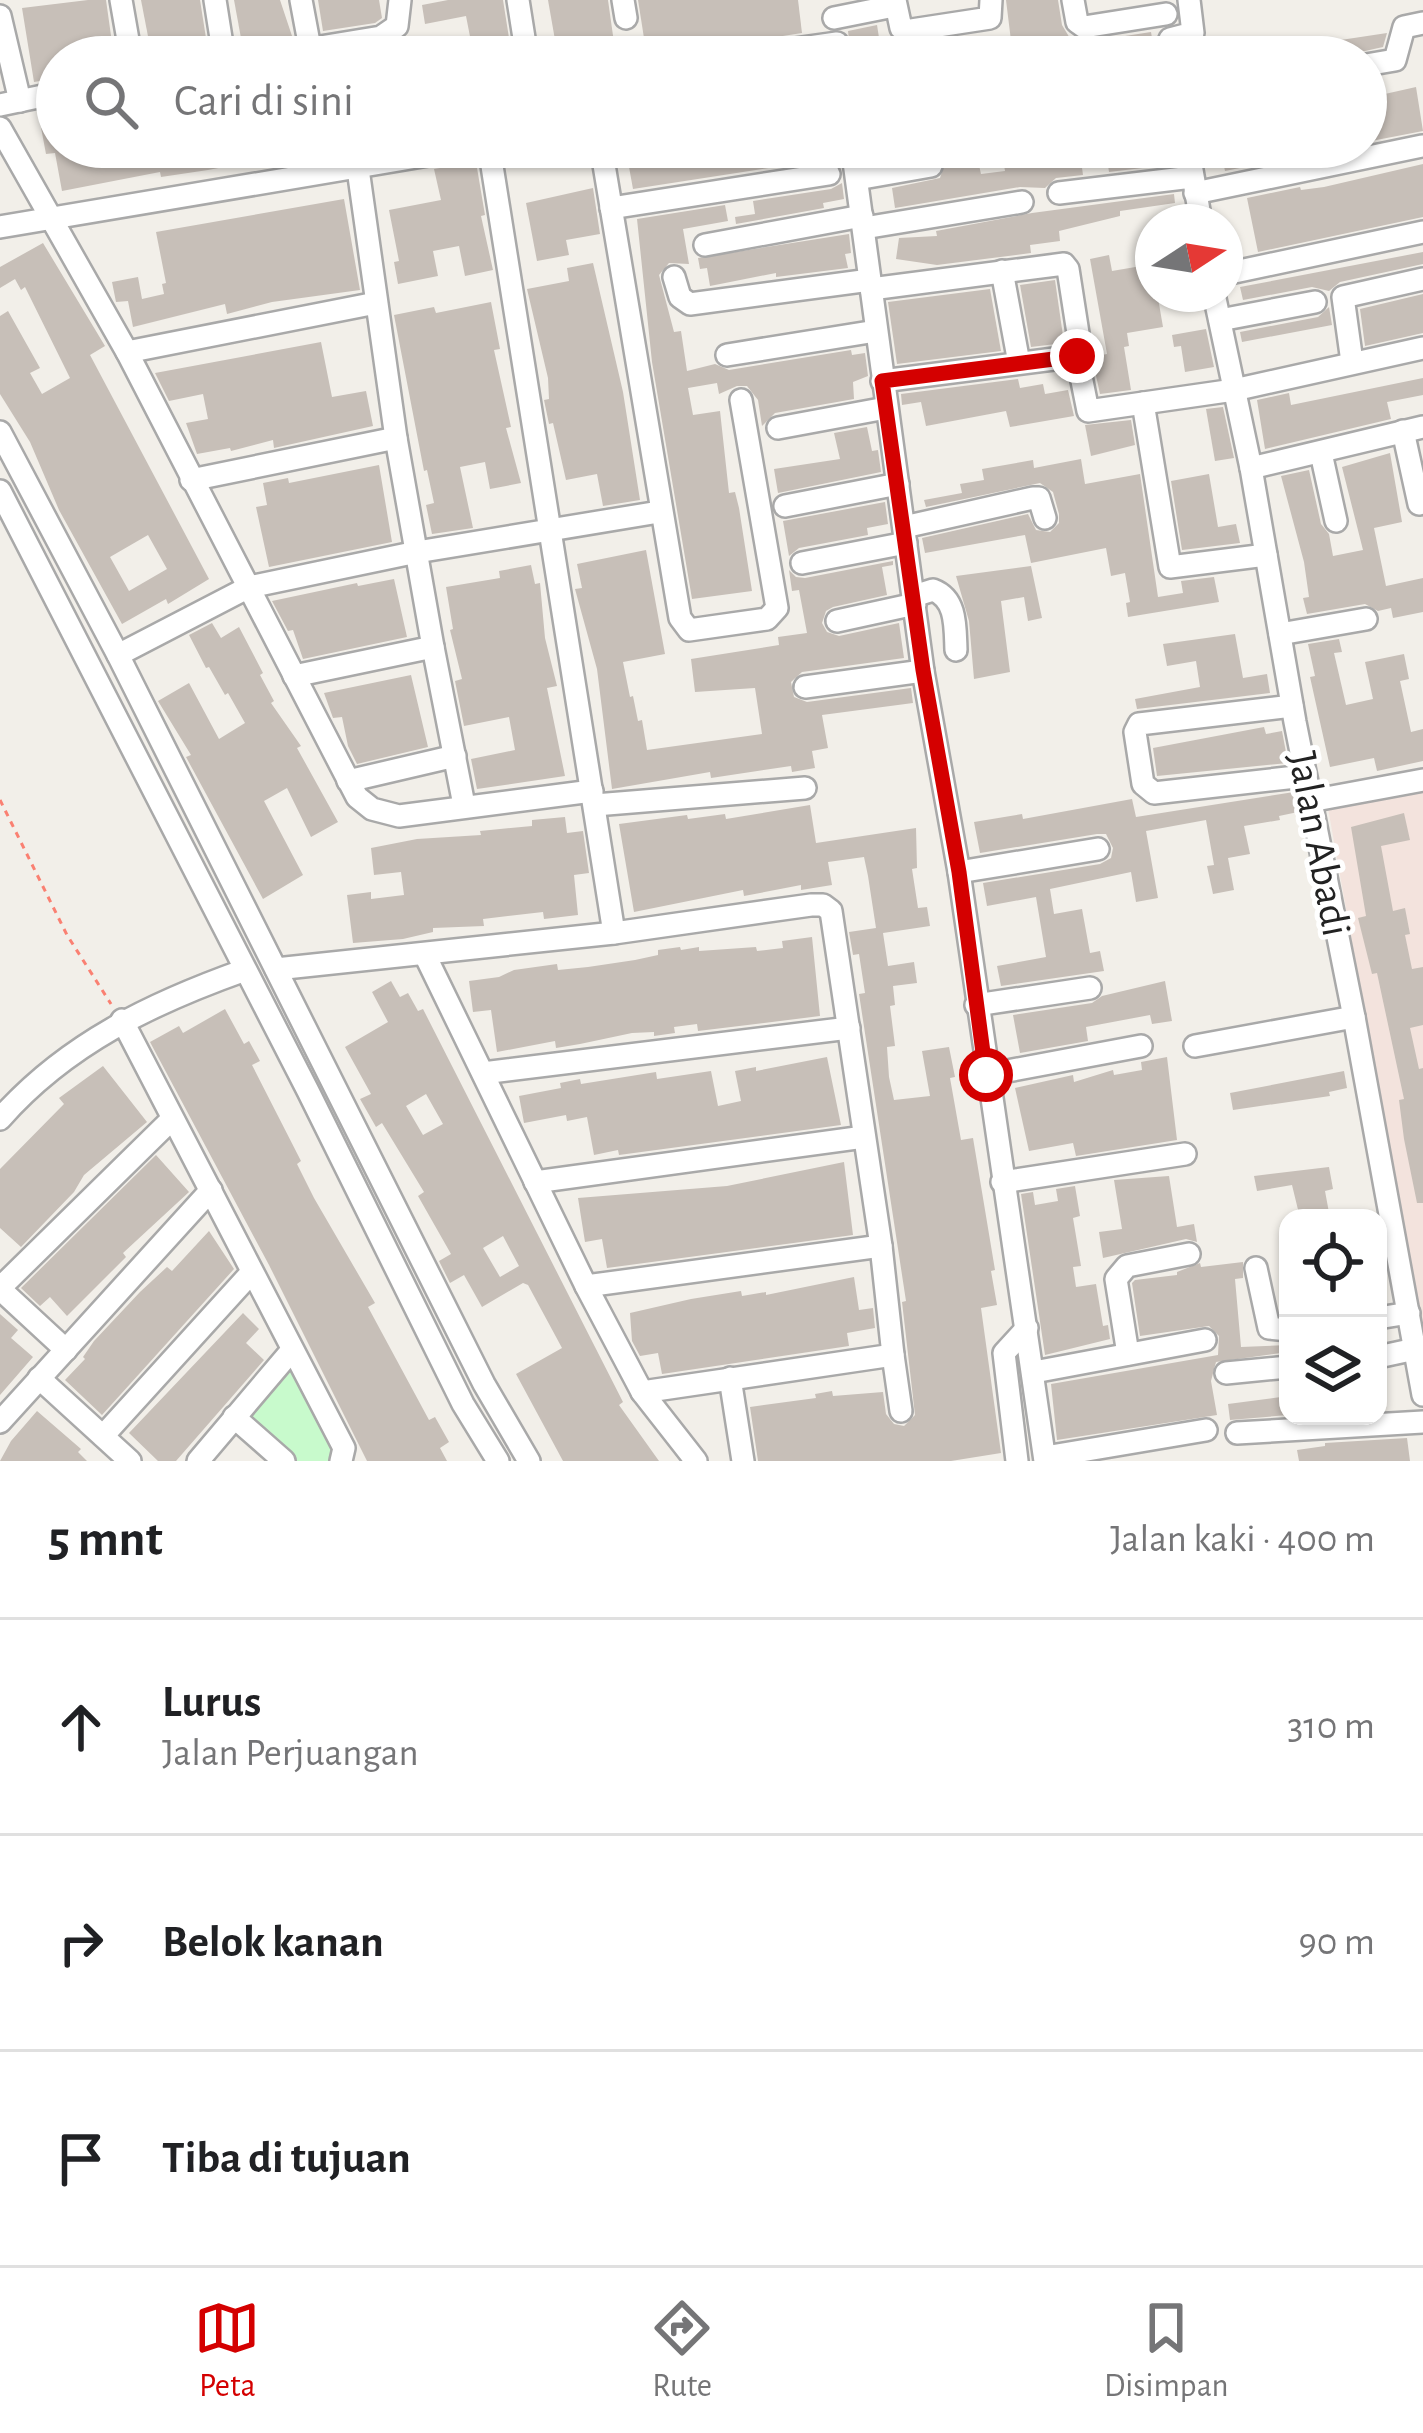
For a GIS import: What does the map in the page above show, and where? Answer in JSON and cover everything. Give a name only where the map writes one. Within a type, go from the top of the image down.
[{"type":"street","points":[[122,0],[127,36]]},
{"type":"street","points":[[215,0],[221,36]]},
{"type":"street","points":[[301,0],[308,36]]},
{"type":"street","points":[[379,36],[391,32],[400,19],[400,0]]},
{"type":"street","points":[[518,0],[524,36]]},
{"type":"street","points":[[833,9],[895,3],[905,32],[990,18],[991,0]]},
{"type":"street","points":[[1073,0],[1077,22],[1084,27],[1165,7]]},
{"type":"street","points":[[1189,0],[1194,32],[1189,36]]},
{"type":"street","points":[[0,16],[10,103]]},
{"type":"street","points":[[1387,61],[1395,60],[1403,27],[1423,23]]},
{"type":"street","points":[[0,128],[127,352],[348,782],[372,809],[399,815],[464,805],[805,788]]},
{"type":"street","points":[[1387,152],[1422,146]]},
{"type":"street","points":[[0,227],[363,168]]},
{"type":"street","points":[[492,168],[614,933]]},
{"type":"street","points":[[604,168],[659,512],[680,618],[686,628],[695,630],[772,616],[777,601],[741,400]]},
{"type":"street","points":[[855,168],[923,670],[959,872],[1045,1459],[1206,1430]]},
{"type":"street","points":[[857,179],[920,168]]},
{"type":"street","points":[[1191,168],[1198,204]]},
{"type":"street","points":[[1059,193],[1194,185],[1293,168]]},
{"type":"street","points":[[358,169],[396,438],[464,805]]},
{"type":"street","points":[[611,208],[829,173]]},
{"type":"street","points":[[705,245],[1022,202]]},
{"type":"street","points":[[1243,270],[1423,232]]},
{"type":"street","points":[[674,278],[680,297],[691,304],[1059,263],[1067,266],[1087,410],[1234,390],[1423,348]]},
{"type":"street","points":[[1002,271],[1019,363]]},
{"type":"street","points":[[1352,362],[1342,297],[1423,279]]},
{"type":"street","points":[[1220,320],[1315,302]]},
{"type":"street","points":[[127,352],[376,303]]},
{"type":"street","name":"Jalan Abadi","points":[[1218,312],[1418,1344],[1423,1395]]},
{"type":"street","points":[[728,356],[875,331]]},
{"type":"street","points":[[882,381],[1077,356]]},
{"type":"street","points":[[1143,403],[1170,567],[1266,555]]},
{"type":"street","points":[[778,428],[886,409]]},
{"type":"street","points":[[1251,467],[1413,429],[1419,504]]},
{"type":"street","points":[[0,432],[118,655],[484,1384],[529,1461]]},
{"type":"street","points":[[191,480],[396,438]]},
{"type":"street","points":[[1321,453],[1336,521]]},
{"type":"street","points":[[785,506],[898,484]]},
{"type":"street","points":[[0,491],[463,1404],[498,1461]]},
{"type":"street","points":[[802,563],[1033,497],[1039,498],[1045,518]]},
{"type":"street","points":[[118,655],[248,587],[417,552],[659,512]]},
{"type":"street","points":[[837,621],[915,600],[933,590],[943,594],[951,606],[956,650]]},
{"type":"street","points":[[1280,634],[1366,619]]},
{"type":"street","points":[[294,676],[433,647]]},
{"type":"street","points":[[805,687],[923,670]]},
{"type":"street","points":[[1292,706],[1139,724],[1135,732],[1143,784],[1154,793],[1305,776]]},
{"type":"street","points":[[348,782],[454,756]]},
{"type":"street","points":[[1310,801],[1423,780]]},
{"type":"street","points":[[190,859],[212,844]]},
{"type":"street","points":[[959,872],[1098,849]]},
{"type":"street","points":[[276,969],[424,956],[823,905],[832,914],[902,1411]]},
{"type":"street","points":[[424,956],[642,1392],[696,1461]]},
{"type":"street","points":[[3,1106],[122,1020],[245,970]]},
{"type":"street","points":[[976,1005],[1090,988]]},
{"type":"street","points":[[1195,1046],[1354,1017]]},
{"type":"street","points":[[122,1020],[344,1448],[341,1461]]},
{"type":"street","points":[[483,1072],[849,1028]]},
{"type":"street","points":[[986,1075],[1141,1046]]},
{"type":"street","points":[[308,1091],[332,1079]]},
{"type":"street","points":[[66,1350],[0,1288],[172,1118]]},
{"type":"street","points":[[536,1181],[864,1136]]},
{"type":"street","points":[[1003,1182],[1185,1154]]},
{"type":"street","points":[[0,1421],[212,1190]]},
{"type":"street","points":[[586,1286],[881,1246]]},
{"type":"street","points":[[1128,1354],[1116,1279],[1119,1273],[1126,1266],[1189,1254]]},
{"type":"street","points":[[1256,1268],[1269,1328],[1279,1329]]},
{"type":"street","points":[[103,1436],[252,1272]]},
{"type":"street","points":[[1384,1317],[1409,1313]]},
{"type":"street","points":[[1017,1461],[1004,1353],[1027,1328]]},
{"type":"street","points":[[1034,1372],[1205,1340]]},
{"type":"street","points":[[1387,1354],[1418,1344]]},
{"type":"street","points":[[198,1461],[292,1350]]},
{"type":"street","points":[[642,1392],[893,1355]]},
{"type":"street","points":[[1226,1373],[1279,1368]]},
{"type":"street","points":[[39,1378],[130,1461]]},
{"type":"street","points":[[730,1378],[743,1461]]},
{"type":"street","points":[[234,1417],[284,1461]]},
{"type":"street","points":[[1237,1433],[1423,1422]]},
{"type":"path","points":[[0,800],[67,935],[122,1020]]},
{"type":"shaded area","points":[[1423,790],[1423,1339],[1328,808]]},
{"type":"green space","points":[[293,1351],[341,1450],[331,1461],[287,1461],[237,1418]]},
{"type":"building","points":[[106,0],[111,36],[36,36],[34,82],[22,8]]},
{"type":"building","points":[[141,0],[200,0],[206,36],[148,36]]},
{"type":"building","points":[[234,0],[280,0],[292,36],[241,36]]},
{"type":"building","points":[[318,0],[379,0],[382,18],[323,31]]},
{"type":"building","points":[[503,0],[509,36],[470,36],[466,16],[425,24],[422,5]]},
{"type":"building","points":[[548,0],[608,0],[613,36],[554,36]]},
{"type":"building","points":[[638,0],[798,0],[802,33],[644,36]]},
{"type":"building","points":[[1006,0],[1058,0],[1069,36],[1010,36]]},
{"type":"building","points":[[877,25],[879,36],[849,36],[848,31]]},
{"type":"building","points":[[1416,87],[1423,131],[1387,138],[1387,94]]},
{"type":"building","points":[[1423,164],[1423,217],[1258,252],[1247,198],[1324,187]]},
{"type":"building","points":[[58,168],[218,168],[161,177],[160,172],[62,191]]},
{"type":"building","points":[[477,168],[493,270],[465,276],[459,246],[433,251],[438,276],[398,284],[394,262],[399,261],[389,210],[441,200],[434,169]]},
{"type":"building","points":[[629,168],[768,168],[633,189]]},
{"type":"building","points":[[943,168],[980,168],[981,174],[1004,168],[1082,168],[1083,175],[1056,178],[1045,188],[1020,187],[895,208],[892,188],[940,178]]},
{"type":"building","points":[[842,183],[844,199],[823,203],[824,208],[736,224],[735,217],[755,214],[753,201],[831,189]]},
{"type":"building","points":[[593,188],[600,234],[566,240],[569,255],[537,261],[526,203]]},
{"type":"building","points":[[1174,194],[1175,203],[1135,204],[1135,209],[1120,211],[1120,216],[1059,231],[1060,241],[1030,245],[1031,253],[937,265],[896,259],[899,238],[937,236],[936,231]]},
{"type":"building","points":[[344,199],[360,290],[272,302],[227,314],[225,304],[133,327],[128,301],[116,302],[112,282],[138,277],[142,299],[164,294],[156,232]]},
{"type":"building","points":[[725,205],[728,221],[683,229],[689,264],[669,263],[659,275],[674,332],[681,331],[687,371],[715,364],[729,370],[851,350],[852,355],[865,353],[868,376],[853,382],[854,399],[775,413],[762,426],[758,400],[747,386],[719,394],[717,383],[688,388],[693,415],[720,411],[729,493],[735,492],[739,508],[752,591],[692,599],[652,362],[637,219]]},
{"type":"building","points":[[849,234],[848,268],[776,277],[776,273],[710,286],[707,268],[700,269],[698,258]]},
{"type":"building","points":[[43,243],[105,346],[90,355],[209,579],[122,624],[59,510],[30,442],[0,394],[0,316],[8,311],[40,368],[30,373],[42,394],[70,378],[25,287],[21,290],[15,279],[0,288],[0,267]],"holes":[[[148,535],[167,569],[129,591],[110,557]]]},
{"type":"building","points":[[1423,252],[1423,264],[1340,282],[1329,291],[1312,287],[1243,300],[1243,286]]},
{"type":"building","points":[[1109,255],[1112,271],[1135,267],[1135,312],[1160,312],[1163,327],[1127,333],[1129,346],[1124,347],[1131,390],[1100,394],[1092,357],[1107,354],[1090,259]]},
{"type":"building","points":[[593,263],[623,392],[640,500],[603,506],[597,474],[566,480],[544,400],[549,399],[548,378],[527,289],[569,281],[567,268]]},
{"type":"building","points":[[1055,280],[1064,343],[1031,347],[1020,285]]},
{"type":"building","points":[[990,289],[1001,351],[897,364],[888,302]]},
{"type":"building","points":[[1423,294],[1423,333],[1365,346],[1360,309]]},
{"type":"building","points":[[491,302],[500,349],[494,350],[511,427],[506,428],[521,483],[490,489],[485,462],[460,467],[473,528],[432,534],[426,505],[434,503],[394,315]]},
{"type":"building","points":[[1329,307],[1332,325],[1242,342],[1240,332],[1318,317]]},
{"type":"building","points":[[1206,329],[1214,367],[1185,372],[1181,346],[1174,347],[1172,335]]},
{"type":"building","points":[[321,342],[332,397],[366,391],[373,426],[274,448],[273,440],[197,454],[186,423],[208,419],[203,394],[169,401],[155,373]]},
{"type":"building","points":[[1423,378],[1423,395],[1387,402],[1391,419],[1265,449],[1257,400],[1289,393],[1291,405]]},
{"type":"building","points":[[1018,379],[1020,388],[1043,384],[1045,394],[1068,390],[1074,416],[1010,427],[1006,411],[926,426],[921,402],[902,405],[901,394]]},
{"type":"building","points":[[1223,407],[1234,458],[1215,461],[1206,409]]},
{"type":"building","points":[[1131,420],[1135,445],[1091,456],[1085,425]]},
{"type":"building","points":[[867,427],[872,451],[878,450],[881,472],[778,493],[774,469],[840,459],[834,433]]},
{"type":"building","points":[[1390,453],[1402,522],[1374,528],[1386,586],[1423,578],[1423,612],[1393,618],[1391,608],[1378,611],[1365,604],[1307,614],[1304,562],[1281,476],[1309,470],[1333,556],[1363,550],[1342,467]]},
{"type":"building","points":[[1081,459],[1085,484],[1140,474],[1158,597],[1183,593],[1181,581],[1214,577],[1219,602],[1128,617],[1125,573],[1111,576],[1106,548],[1031,563],[1025,535],[925,553],[922,538],[1028,514],[1036,530],[1050,532],[1059,523],[1059,514],[1053,492],[1040,483],[926,507],[924,500],[962,493],[960,484],[984,480],[982,469],[1033,460],[1034,468]]},
{"type":"building","points":[[379,465],[392,542],[269,567],[256,507],[267,505],[263,483],[288,478],[289,483]]},
{"type":"building","points":[[1209,474],[1218,527],[1236,524],[1240,543],[1182,550],[1171,481]]},
{"type":"building","points":[[885,502],[888,524],[867,528],[868,535],[799,548],[789,556],[783,521]]},
{"type":"building","points":[[646,550],[665,654],[623,662],[647,750],[762,734],[755,688],[695,692],[691,659],[779,645],[778,637],[807,633],[799,590],[792,591],[789,570],[805,578],[893,561],[882,567],[887,595],[833,607],[822,623],[827,632],[839,636],[899,623],[904,658],[802,672],[791,682],[794,697],[807,702],[911,688],[913,703],[822,715],[828,748],[812,751],[815,768],[792,772],[791,766],[711,778],[710,772],[612,789],[597,669],[575,589],[582,588],[577,564]]},
{"type":"building","points":[[531,565],[535,584],[540,583],[545,638],[557,686],[547,688],[565,776],[477,789],[471,759],[515,750],[509,717],[464,726],[455,681],[462,679],[446,587],[500,578],[499,571]]},
{"type":"building","points":[[1031,566],[1042,618],[1028,621],[1024,597],[1001,601],[1010,672],[974,679],[969,621],[956,576]]},
{"type":"building","points":[[394,579],[407,637],[303,659],[293,630],[288,631],[272,601],[357,583]]},
{"type":"building","points":[[212,623],[221,638],[239,627],[263,673],[271,703],[301,746],[297,748],[338,822],[311,837],[287,788],[264,801],[303,875],[263,899],[186,757],[191,755],[158,701],[189,683],[219,739],[245,723],[189,635]]},
{"type":"building","points":[[1235,634],[1243,678],[1267,674],[1270,693],[1137,709],[1135,699],[1200,687],[1196,661],[1167,666],[1163,644]]},
{"type":"building","points":[[1339,639],[1342,652],[1334,653],[1346,705],[1373,699],[1365,662],[1404,654],[1409,679],[1400,681],[1411,732],[1423,729],[1423,761],[1377,771],[1374,758],[1330,767],[1310,677],[1315,676],[1308,644]]},
{"type":"building","points":[[411,675],[428,747],[357,764],[342,717],[333,718],[324,693]]},
{"type":"building","points":[[1264,727],[1266,734],[1282,731],[1288,763],[1157,776],[1153,748]]},
{"type":"building","points":[[1294,792],[1298,812],[1244,826],[1250,854],[1228,858],[1234,890],[1213,894],[1207,866],[1214,865],[1206,820],[1146,831],[1158,898],[1136,902],[1131,872],[1050,889],[1054,914],[1082,909],[1090,953],[1100,951],[1104,971],[1001,986],[997,966],[1046,957],[1036,897],[987,906],[983,883],[1100,864],[1111,858],[1113,848],[1106,834],[1097,834],[980,853],[974,822],[1022,814],[1023,819],[1132,799],[1136,817]]},
{"type":"building","points":[[810,805],[816,843],[916,828],[917,868],[912,869],[918,908],[927,907],[930,926],[883,933],[888,966],[914,962],[917,983],[893,986],[895,1005],[890,1006],[895,1046],[887,1047],[889,1077],[894,1100],[930,1096],[922,1051],[949,1047],[961,1140],[973,1138],[995,1270],[991,1271],[997,1305],[981,1308],[1001,1453],[951,1461],[758,1461],[750,1407],[816,1398],[815,1394],[832,1391],[833,1396],[883,1392],[886,1414],[894,1424],[904,1426],[915,1415],[902,1302],[906,1301],[859,994],[865,993],[859,954],[853,955],[849,932],[876,928],[864,857],[828,862],[832,885],[801,890],[801,885],[744,896],[743,890],[634,912],[619,824],[687,815],[688,819],[725,814],[726,819]]},
{"type":"building","points":[[1404,813],[1410,840],[1381,846],[1393,911],[1405,908],[1412,969],[1423,967],[1423,1025],[1410,1028],[1419,1069],[1423,1068],[1423,1203],[1417,1203],[1404,1139],[1399,1100],[1404,1099],[1377,973],[1372,974],[1358,918],[1366,916],[1351,827]]},
{"type":"building","points":[[565,817],[567,833],[583,831],[589,873],[574,875],[578,915],[544,919],[543,912],[483,919],[484,926],[433,928],[433,932],[403,939],[353,943],[347,895],[371,892],[371,899],[404,895],[401,872],[374,875],[371,848],[481,835],[480,831]]},
{"type":"building","points":[[812,937],[820,1016],[698,1031],[697,1024],[654,1036],[654,1032],[632,1033],[556,1048],[555,1041],[497,1052],[491,1010],[473,1012],[469,981],[514,970],[557,964],[558,970],[588,967],[680,947],[699,947],[699,951],[756,947],[757,951]]},
{"type":"building","points":[[391,981],[400,997],[408,993],[418,1011],[423,1009],[623,1402],[619,1405],[659,1461],[563,1461],[516,1374],[562,1348],[528,1285],[523,1283],[482,1307],[464,1275],[450,1283],[439,1261],[451,1254],[418,1196],[424,1192],[382,1123],[376,1127],[360,1099],[371,1094],[345,1047],[388,1022],[372,992]],"holes":[[[426,1094],[443,1124],[423,1135],[406,1106]],[[503,1236],[519,1266],[500,1277],[483,1248]]]},
{"type":"building","points":[[1165,981],[1172,1021],[1152,1024],[1150,1015],[1086,1027],[1088,1041],[1020,1053],[1013,1015],[1092,1003],[1102,996]]},
{"type":"building","points":[[225,1009],[244,1044],[249,1041],[260,1061],[252,1065],[301,1161],[297,1164],[314,1198],[375,1303],[368,1307],[429,1420],[435,1417],[449,1442],[440,1448],[447,1461],[367,1461],[150,1042],[179,1026],[183,1033]]},
{"type":"building","points":[[827,1057],[841,1125],[619,1155],[618,1150],[594,1155],[587,1117],[567,1121],[566,1115],[524,1123],[519,1096],[580,1079],[581,1084],[656,1072],[657,1079],[711,1071],[718,1106],[741,1101],[735,1071]]},
{"type":"building","points":[[1167,1057],[1177,1140],[1076,1156],[1073,1143],[1029,1151],[1015,1088],[1073,1075],[1074,1082],[1113,1070],[1114,1075],[1142,1070],[1141,1062]]},
{"type":"building","points":[[103,1066],[147,1122],[84,1175],[74,1192],[21,1247],[0,1228],[0,1169],[64,1104],[59,1098]]},
{"type":"building","points":[[1344,1071],[1347,1088],[1329,1092],[1330,1096],[1233,1110],[1230,1093]]},
{"type":"building","points":[[156,1155],[189,1192],[123,1253],[126,1257],[67,1316],[50,1297],[40,1306],[21,1288]]},
{"type":"building","points":[[844,1162],[853,1235],[607,1268],[602,1239],[585,1242],[578,1198],[727,1186]]},
{"type":"building","points":[[1329,1167],[1333,1189],[1325,1191],[1328,1209],[1298,1209],[1292,1185],[1257,1191],[1254,1176]]},
{"type":"building","points":[[1169,1176],[1177,1227],[1194,1224],[1197,1242],[1186,1239],[1103,1258],[1099,1232],[1122,1229],[1114,1180]]},
{"type":"building","points":[[1075,1186],[1080,1216],[1073,1218],[1081,1266],[1073,1267],[1076,1287],[1096,1284],[1110,1339],[1045,1355],[1021,1194],[1033,1192],[1035,1205],[1058,1201],[1056,1189]]},
{"type":"building","points":[[209,1231],[234,1269],[102,1415],[65,1380],[140,1292],[167,1267],[172,1271]]},
{"type":"building","points":[[1243,1262],[1243,1278],[1235,1279],[1241,1347],[1279,1345],[1279,1353],[1216,1362],[1211,1381],[1217,1415],[1057,1440],[1051,1384],[1218,1355],[1219,1336],[1209,1326],[1140,1336],[1132,1283],[1177,1275],[1200,1263],[1201,1267]]},
{"type":"building","points":[[854,1277],[859,1310],[873,1308],[875,1328],[847,1333],[849,1346],[662,1374],[658,1353],[640,1356],[632,1341],[630,1313],[691,1299],[741,1291],[742,1296],[766,1295]]},
{"type":"building","points":[[243,1313],[259,1329],[246,1343],[264,1360],[176,1461],[158,1461],[129,1433]]},
{"type":"building","points":[[0,1314],[18,1330],[11,1338],[33,1357],[0,1395]]},
{"type":"building","points":[[1279,1397],[1279,1416],[1230,1420],[1228,1404]]},
{"type":"building","points":[[37,1411],[81,1449],[78,1452],[87,1461],[0,1461]]},
{"type":"building","points":[[1407,1438],[1410,1461],[1299,1461],[1297,1450],[1325,1443]]},
{"type":"route","points":[[986,1075],[882,381],[1077,356]]}]
